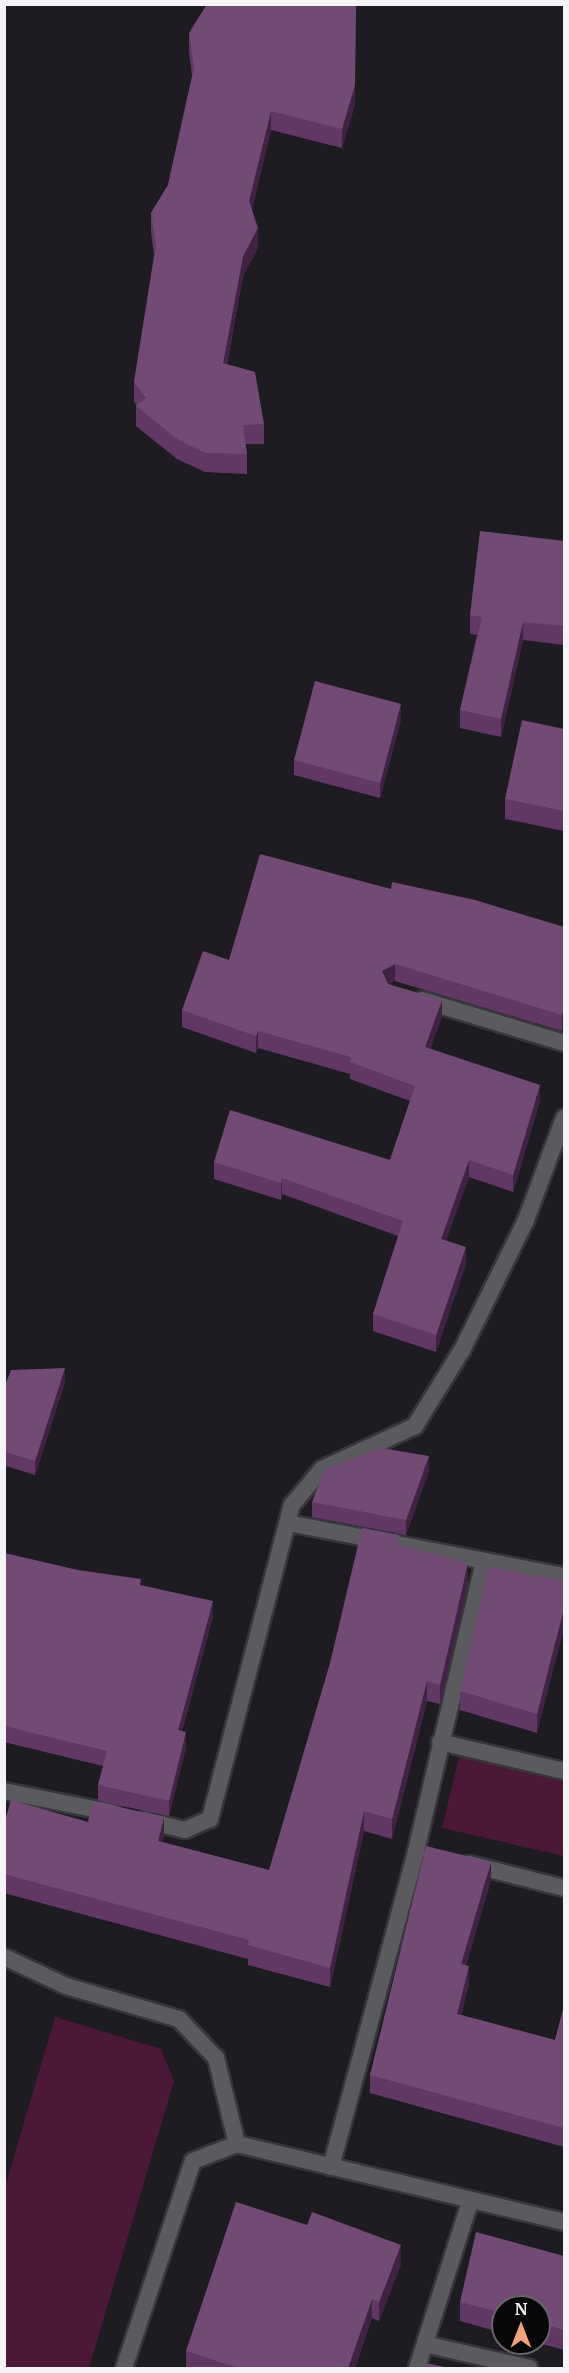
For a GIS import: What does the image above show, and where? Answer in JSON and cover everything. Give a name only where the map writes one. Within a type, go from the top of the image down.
[{"type":"street","points":[[403,994],[564,1043]]},
{"type":"street","points":[[4,1791],[185,1830],[210,1819],[292,1505],[322,1469],[415,1426],[462,1350],[526,1220],[564,1118]]},
{"type":"street","points":[[288,1523],[564,1576]]},
{"type":"street","points":[[331,2167],[416,1851],[484,1561]]},
{"type":"street","points":[[440,1742],[564,1771]]},
{"type":"street","points":[[416,1851],[564,1888]]},
{"type":"street","points":[[4,1957],[66,1986],[179,2019],[216,2058],[237,2144]]},
{"type":"street","points":[[124,2368],[194,2161],[237,2144],[470,2202],[564,2222]]},
{"type":"street","points":[[417,2368],[470,2202]]},
{"type":"street","points":[[425,2344],[529,2368]]},
{"type":"shaded area","points":[[460,1753],[564,1778],[564,1856],[442,1828]]},
{"type":"shaded area","points":[[55,2017],[161,2049],[174,2081],[89,2368],[5,2368],[5,2187]]},
{"type":"building","points":[[207,4],[356,4],[355,85],[342,129],[271,111],[249,201],[258,228],[243,256],[223,363],[255,372],[264,424],[243,425],[247,454],[205,453],[177,439],[136,406],[146,398],[134,382],[156,246],[151,213],[168,185],[194,68],[189,33]]},
{"type":"building","points":[[480,531],[564,541],[564,626],[523,622],[501,719],[460,710],[482,617],[470,615]]},
{"type":"building","points":[[315,681],[401,704],[380,783],[294,760]]},
{"type":"building","points":[[522,720],[564,729],[564,811],[505,799]]},
{"type":"building","points":[[260,854],[391,889],[392,882],[475,900],[564,927],[562,1015],[395,964],[382,971],[388,984],[442,1000],[425,1047],[540,1085],[513,1175],[469,1160],[441,1239],[466,1247],[436,1335],[373,1314],[403,1221],[282,1178],[281,1183],[214,1162],[230,1110],[390,1160],[415,1086],[350,1062],[351,1057],[258,1031],[256,1036],[182,1010],[203,951],[229,960]]},
{"type":"building","points":[[65,1368],[35,1461],[6,1452],[4,1457],[4,1388],[11,1370]]},
{"type":"building","points":[[381,1448],[429,1456],[406,1520],[312,1502],[325,1469]]},
{"type":"building","points":[[362,1528],[399,1535],[395,1544],[468,1563],[440,1685],[427,1681],[392,1819],[364,1811],[330,1968],[248,1945],[249,1940],[4,1874],[4,1824],[11,1800],[88,1822],[93,1801],[164,1817],[158,1841],[269,1870],[330,1663]]},
{"type":"building","points":[[4,1553],[78,1570],[141,1579],[140,1585],[213,1601],[178,1730],[186,1732],[169,1801],[98,1785],[107,1751],[4,1726]]},
{"type":"building","points":[[489,1567],[564,1581],[564,1609],[537,1714],[460,1691]]},
{"type":"building","points":[[426,1846],[491,1862],[461,1964],[469,1966],[457,2014],[555,2040],[564,2006],[564,2128],[370,2075]]},
{"type":"building","points":[[236,2202],[307,2225],[312,2212],[401,2245],[379,2302],[372,2299],[348,2368],[239,2368],[186,2351]]},
{"type":"building","points":[[476,2232],[564,2256],[564,2330],[551,2326],[551,2295],[491,2295],[491,2310],[460,2302]]},
{"type":"building","points":[[426,2363],[449,2368],[425,2368]]}]
